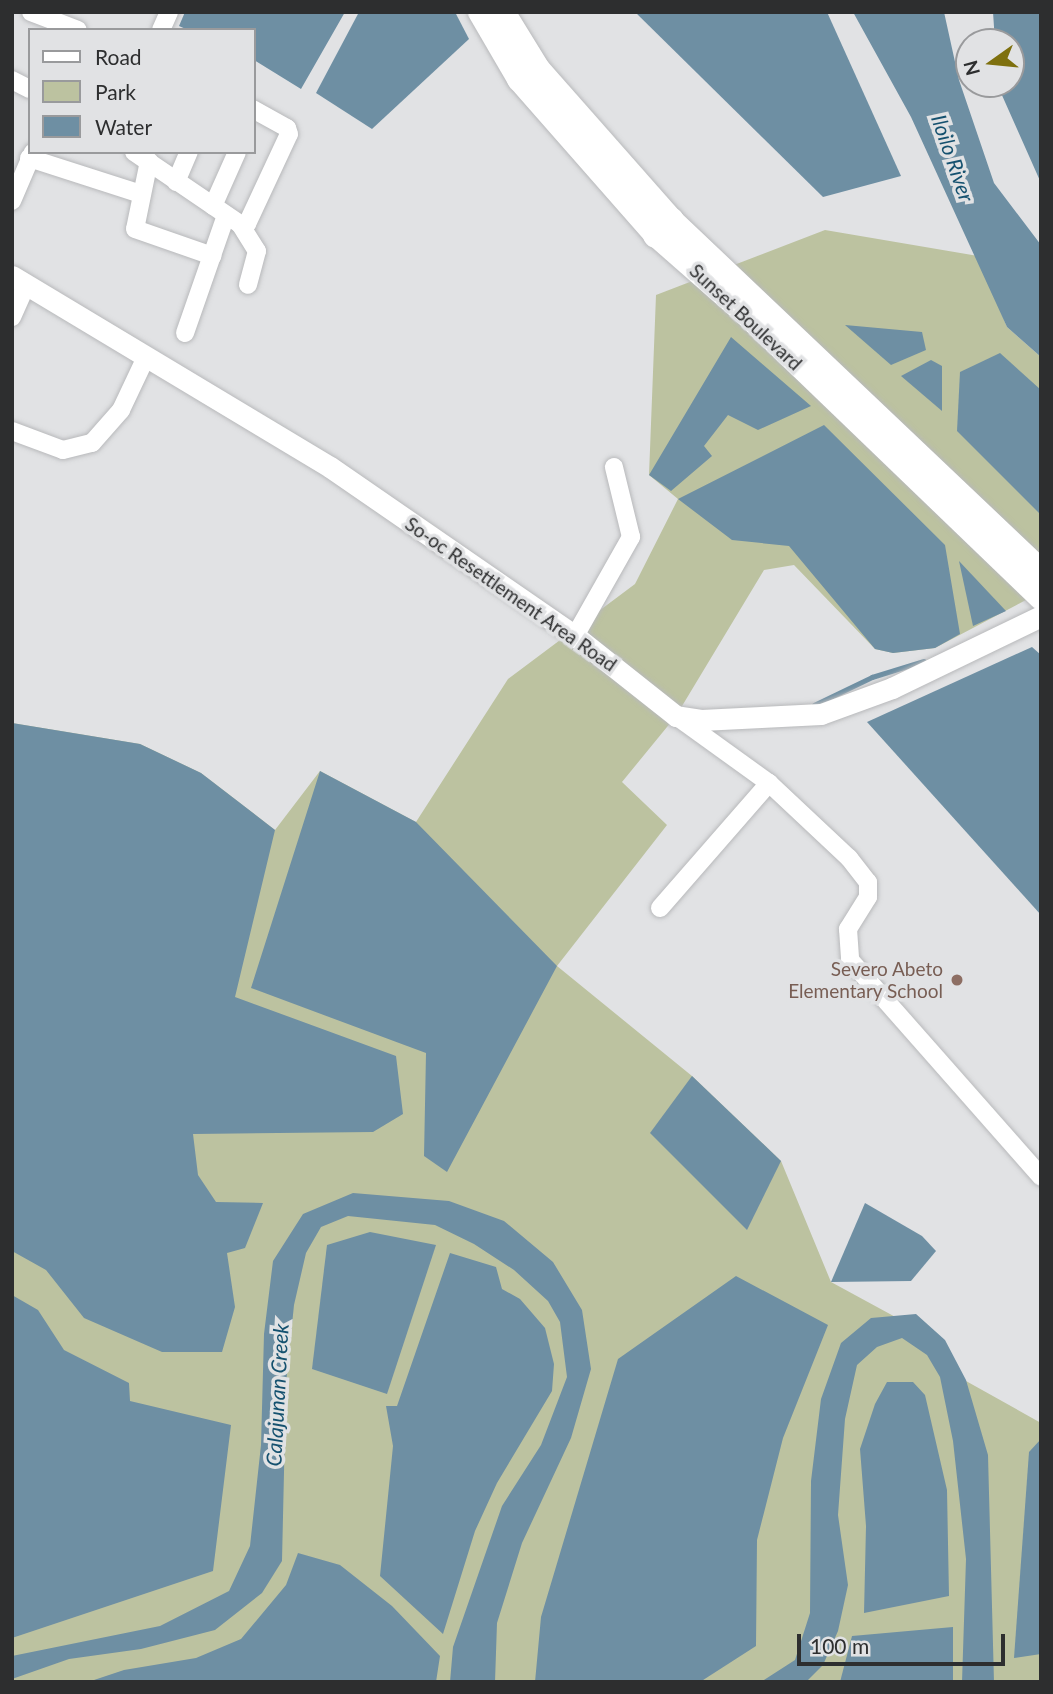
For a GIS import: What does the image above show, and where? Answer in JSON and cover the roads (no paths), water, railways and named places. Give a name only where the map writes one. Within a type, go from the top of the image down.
[{"type":"main road","name":"Sunset Boulevard","points":[[480,12],[519,79],[745,313],[1041,598]]},
{"type":"main road","name":"Sunset Boulevard","points":[[503,12],[546,79],[664,228],[1041,571]]},
{"type":"street","points":[[31,12],[66,28]]},
{"type":"street","points":[[162,28],[169,12]]},
{"type":"street","points":[[143,156],[176,182],[226,215],[247,225],[289,134],[287,128],[256,112]]},
{"type":"street","points":[[176,182],[188,154]]},
{"type":"street","points":[[185,333],[226,215],[237,154]]},
{"type":"street","points":[[12,201],[31,155],[141,194]]},
{"type":"street","points":[[143,156],[137,231],[212,256]]},
{"type":"street","points":[[226,215],[257,251],[248,285]]},
{"type":"street","points":[[12,317],[19,280]]},
{"type":"street","name":"So-oc Resettlement Area Road","points":[[19,280],[330,467],[575,636],[677,716]]},
{"type":"street","points":[[12,431],[63,450],[92,443],[121,410],[124,396],[146,357]]},
{"type":"street","points":[[575,636],[631,537],[614,467]]},
{"type":"street","points":[[677,716],[701,720],[821,714],[892,688],[1041,616]]},
{"type":"street","points":[[677,716],[769,783],[849,858],[868,882],[868,897],[848,929],[850,960],[1041,1177]]},
{"type":"street","points":[[660,908],[769,783]]},
{"type":"water","points":[[185,12],[345,12],[301,89],[256,61],[256,28],[179,26]]},
{"type":"water","points":[[359,12],[455,12],[469,39],[372,129],[316,93]]},
{"type":"water","points":[[635,12],[827,12],[901,176],[823,197]]},
{"type":"water","name":"Iloilo River","points":[[853,12],[944,12],[955,62],[955,98],[965,98],[994,183],[1041,245],[1041,357],[1007,327],[911,117]]},
{"type":"water","points":[[993,12],[1041,12],[1041,183],[1003,98],[1025,98],[1025,28],[994,28]]},
{"type":"water","points":[[845,325],[922,332],[926,350],[891,365]]},
{"type":"water","points":[[731,337],[811,406],[758,430],[728,415],[704,446],[712,456],[671,491],[649,475]]},
{"type":"water","points":[[1000,353],[1041,390],[1041,515],[957,431],[960,372]]},
{"type":"water","points":[[931,360],[942,366],[942,411],[901,376]]},
{"type":"water","points":[[824,425],[945,545],[960,634],[935,648],[893,653],[875,649],[789,546],[732,540],[678,499]]},
{"type":"water","points":[[959,561],[1006,611],[973,626]]},
{"type":"water","points":[[1032,647],[1041,655],[1041,915],[867,722]]},
{"type":"water","points":[[12,723],[140,744],[201,773],[275,830],[235,997],[396,1056],[403,1114],[373,1132],[193,1134],[198,1175],[216,1202],[263,1203],[245,1248],[227,1253],[235,1307],[222,1352],[162,1352],[84,1318],[46,1270],[12,1251]]},
{"type":"water","points":[[320,771],[416,822],[557,966],[447,1172],[424,1156],[426,1053],[251,988]]},
{"type":"water","points":[[692,1076],[781,1161],[747,1230],[650,1133]]},
{"type":"water","name":"Calajunan Creek","points":[[353,1193],[449,1201],[504,1221],[553,1262],[582,1310],[591,1369],[571,1438],[522,1543],[497,1623],[495,1682],[450,1682],[453,1647],[502,1506],[541,1445],[567,1377],[560,1322],[548,1301],[514,1270],[474,1244],[435,1225],[348,1216],[321,1227],[306,1253],[294,1305],[286,1384],[282,1561],[262,1593],[215,1630],[141,1649],[69,1659],[12,1679],[12,1656],[160,1626],[229,1591],[250,1546],[261,1445],[264,1334],[273,1261],[303,1214]]},
{"type":"water","points":[[865,1203],[922,1236],[936,1251],[911,1281],[831,1282]]},
{"type":"water","points":[[370,1232],[436,1245],[387,1394],[312,1369],[327,1245]]},
{"type":"water","points":[[450,1253],[496,1267],[502,1289],[520,1299],[545,1328],[554,1364],[552,1391],[497,1483],[475,1531],[443,1634],[380,1576],[393,1446],[386,1406],[397,1406]]},
{"type":"water","points":[[736,1276],[828,1325],[783,1438],[757,1540],[756,1646],[700,1682],[535,1682],[541,1617],[618,1359]]},
{"type":"water","points":[[12,1295],[38,1310],[64,1350],[129,1383],[130,1401],[231,1425],[213,1571],[12,1638]]},
{"type":"water","points":[[916,1314],[945,1340],[966,1380],[988,1455],[994,1682],[962,1682],[966,1559],[953,1441],[940,1377],[927,1355],[902,1338],[877,1347],[857,1365],[845,1419],[838,1515],[848,1585],[838,1631],[823,1665],[806,1682],[761,1682],[795,1660],[810,1613],[811,1481],[821,1399],[841,1343],[871,1318]]},
{"type":"water","points":[[887,1382],[913,1382],[925,1395],[947,1490],[949,1596],[864,1613],[866,1526],[860,1449],[875,1404]]},
{"type":"water","points":[[1041,1439],[1041,1654],[1014,1658],[1029,1452]]},
{"type":"water","points":[[298,1553],[340,1565],[392,1606],[440,1656],[436,1682],[88,1682],[124,1670],[196,1658],[241,1639],[286,1585]]},
{"type":"water","points":[[953,1627],[953,1682],[840,1682],[852,1636]]},
{"type":"waterway","points":[[814,705],[872,677],[924,661]]},
{"type":"place","name":"Severo Abeto Elementary School","points":[[957,980]]}]
